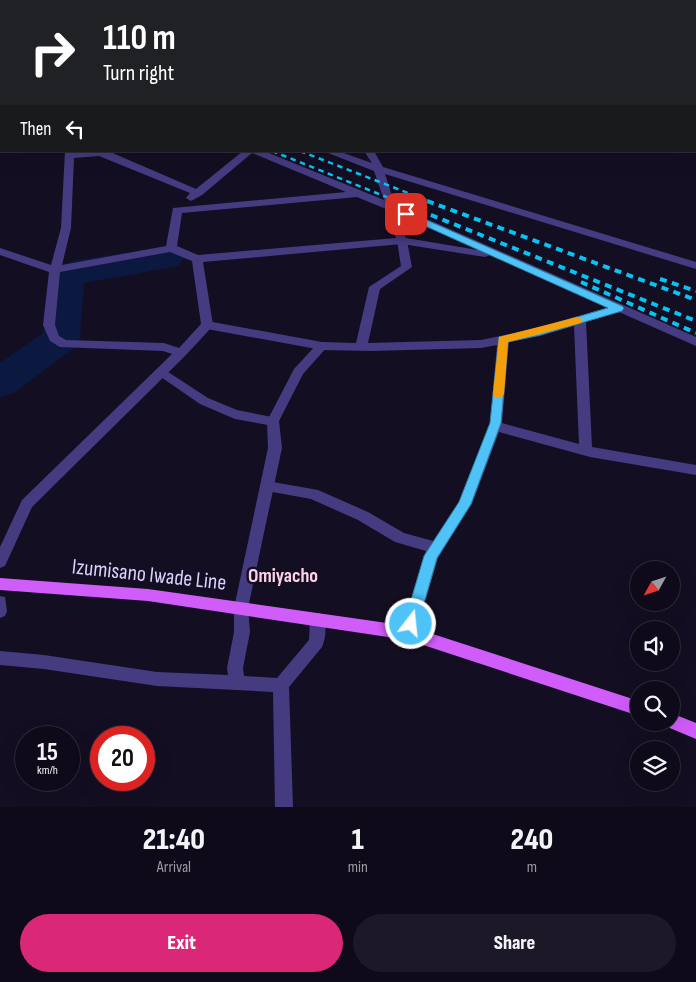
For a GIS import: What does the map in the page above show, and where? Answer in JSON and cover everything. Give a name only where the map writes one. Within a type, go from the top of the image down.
[{"type":"main road","name":"Izumisano Iwade Line","points":[[0,584],[148,595],[408,633],[436,640],[630,706]]},
{"type":"main road","points":[[680,725],[696,731]]},
{"type":"street","points":[[181,353],[164,347],[59,341],[49,325],[55,270],[66,228],[70,153],[101,152],[198,193]]},
{"type":"street","points":[[171,248],[177,210],[247,152]]},
{"type":"street","points":[[257,152],[390,207],[696,342]]},
{"type":"street","points":[[331,152],[378,169],[696,266]]},
{"type":"street","points":[[361,347],[375,286],[407,267],[402,241],[378,169],[370,152]]},
{"type":"street","points":[[177,210],[357,194]]},
{"type":"street","points":[[0,251],[55,270],[171,248],[197,259],[402,241],[501,256]]},
{"type":"street","points":[[197,259],[207,324]]},
{"type":"street","points":[[207,324],[322,346],[481,344],[580,320],[618,308]]},
{"type":"street","points":[[580,320],[586,450]]},
{"type":"street","points":[[0,562],[27,504],[181,353],[207,324]]},
{"type":"street","points":[[408,633],[431,556],[465,504],[494,426],[503,339]]},
{"type":"street","points":[[237,684],[235,668],[242,632],[241,608],[275,448],[273,421],[298,372],[322,346]]},
{"type":"street","points":[[162,372],[204,401],[235,414],[273,421]]},
{"type":"street","points":[[494,426],[586,450],[696,470]]},
{"type":"street","points":[[267,486],[312,494],[363,516],[400,538],[436,548]]},
{"type":"street","points":[[0,602],[0,611]]},
{"type":"street","points":[[284,807],[282,685],[317,642],[318,620]]},
{"type":"street","points":[[0,658],[44,662],[157,679],[282,685]]},
{"type":"waterway","points":[[0,383],[61,339],[67,278],[77,271],[167,258]]},
{"type":"railway","points":[[274,152],[399,202]]},
{"type":"railway","points":[[303,152],[431,202]]},
{"type":"railway","points":[[396,201],[696,321]]},
{"type":"railway","points":[[427,201],[696,300]]},
{"type":"railway","points":[[660,279],[696,291]]},
{"type":"railway","points":[[581,282],[696,333]]},
{"type":"slow traffic","points":[[498,394],[503,339],[540,332],[577,321]]},
{"type":"district","name":"Omiyacho","points":[[283,576]]},
{"type":"route","points":[[406,214],[618,308],[540,332],[503,339],[496,423],[465,504],[431,556],[411,624]]}]
